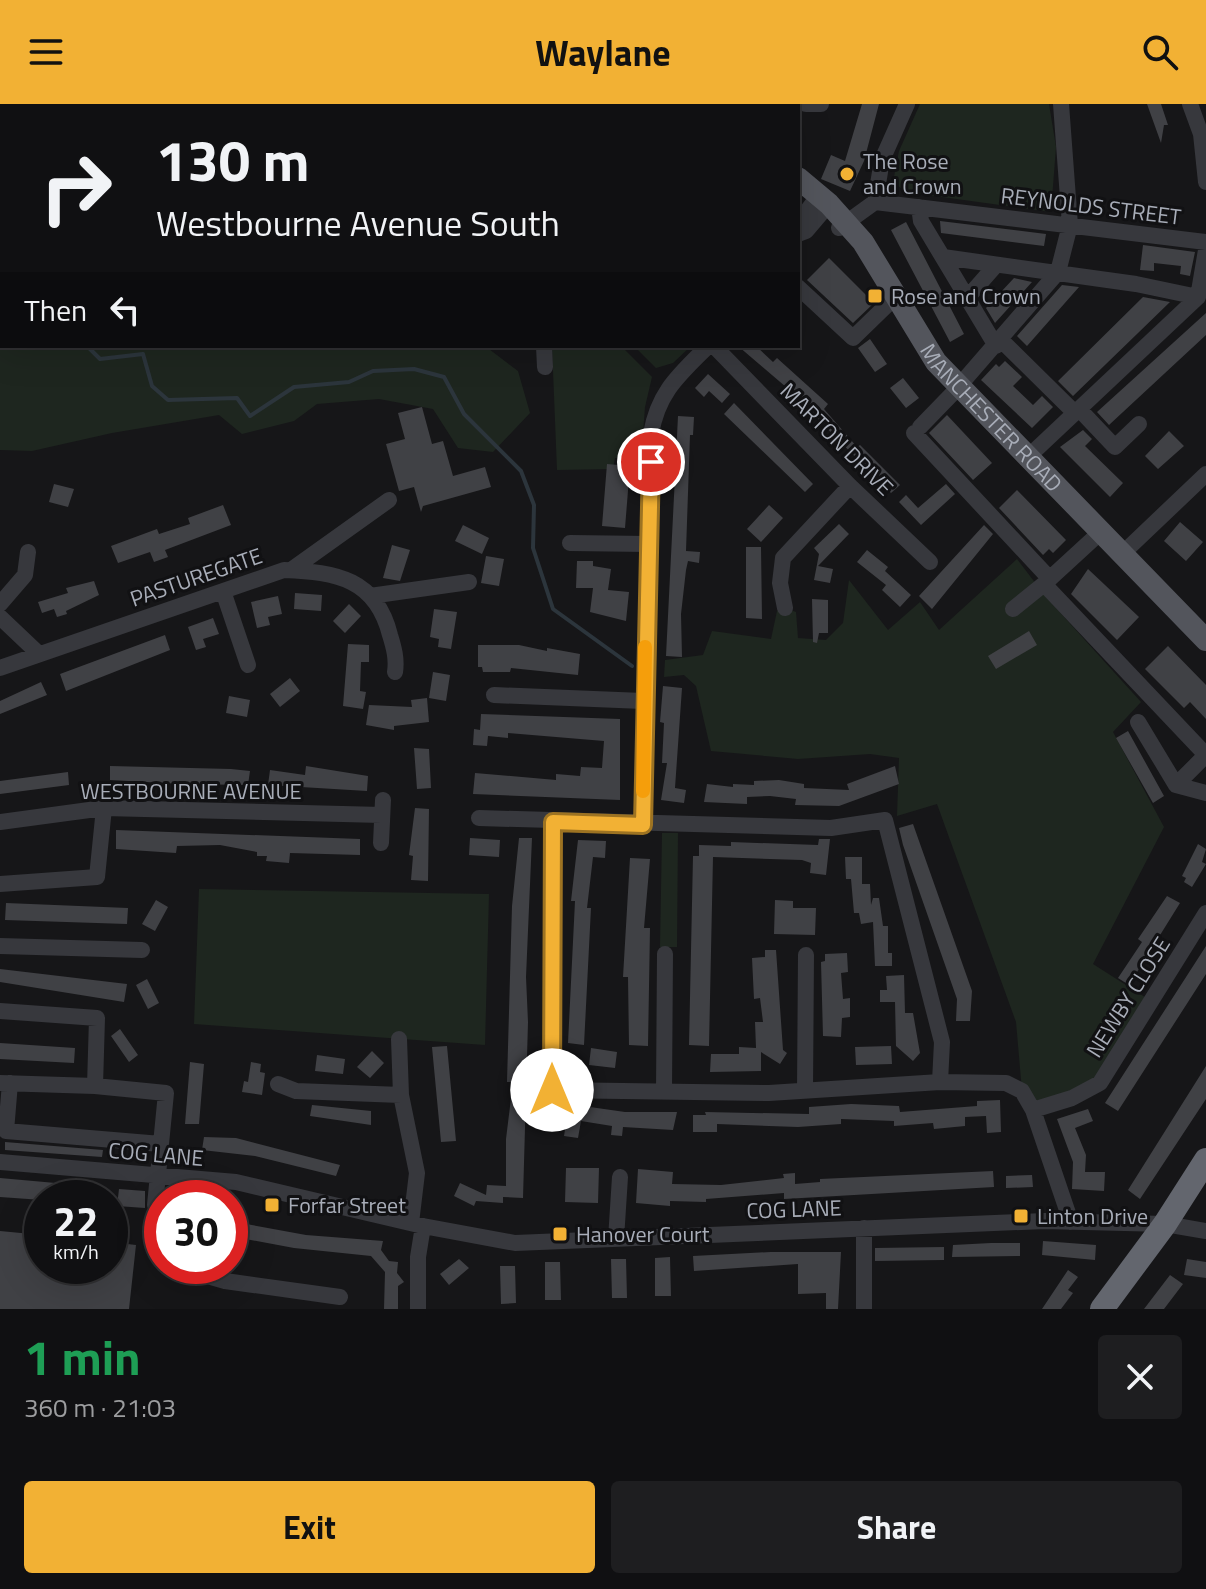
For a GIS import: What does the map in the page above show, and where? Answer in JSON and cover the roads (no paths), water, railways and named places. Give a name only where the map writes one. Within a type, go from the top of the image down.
[{"type":"highway","points":[[1102,1309],[1165,1224],[1206,1160]]},
{"type":"main road","name":"MANCHESTER ROAD","points":[[800,181],[816,202],[874,259],[956,390]]},
{"type":"main road","name":"MANCHESTER ROAD","points":[[842,226],[926,365],[956,390],[1173,614],[1206,656]]},
{"type":"main road","name":"MANCHESTER ROAD","points":[[1173,614],[1206,640]]},
{"type":"street","points":[[806,104],[821,104]]},
{"type":"street","points":[[842,226],[875,202],[882,160],[907,104]]},
{"type":"street","points":[[1061,104],[1070,225],[1058,272],[998,343],[917,430],[1047,581],[1206,755],[1176,785]]},
{"type":"street","points":[[1190,104],[1201,134],[1206,182]]},
{"type":"street","points":[[800,221],[816,202]]},
{"type":"street","points":[[800,233],[806,231],[816,202]]},
{"type":"street","name":"REYNOLDS STREET","points":[[875,202],[1206,242]]},
{"type":"street","points":[[919,207],[921,221],[998,343],[1115,447],[1139,424]]},
{"type":"street","points":[[1024,461],[1198,297],[1206,250]]},
{"type":"street","points":[[943,257],[1180,291],[1198,297]]},
{"type":"street","points":[[967,298],[996,265]]},
{"type":"street","points":[[800,289],[853,338],[888,304]]},
{"type":"street","points":[[544,348],[545,367]]},
{"type":"street","points":[[643,825],[643,701],[655,410],[667,388],[706,348]]},
{"type":"street","name":"MARTON DRIVE","points":[[716,348],[850,486],[930,562]]},
{"type":"street","points":[[1119,558],[1206,474]]},
{"type":"street","points":[[785,608],[780,583],[783,558],[850,486]]},
{"type":"street","points":[[291,570],[389,500]]},
{"type":"street","points":[[1013,609],[1097,536]]},
{"type":"street","points":[[570,543],[648,544]]},
{"type":"street","points":[[0,604],[25,575],[28,552]]},
{"type":"street","name":"PASTUREGATE","points":[[0,668],[291,570],[315,571],[355,582],[370,596]]},
{"type":"street","points":[[370,596],[469,582]]},
{"type":"street","points":[[223,591],[248,665]]},
{"type":"street","points":[[370,596],[383,608],[396,660],[395,672]]},
{"type":"street","points":[[0,617],[39,654]]},
{"type":"street","points":[[494,695],[643,701]]},
{"type":"street","points":[[1138,722],[1176,785],[1206,793]]},
{"type":"street","points":[[0,884],[97,877],[104,808]]},
{"type":"street","name":"WESTBOURNE AVENUE","points":[[0,822],[104,808],[383,808],[381,843]]},
{"type":"street","points":[[479,818],[831,828],[885,820],[942,1042],[940,1082]]},
{"type":"street","points":[[553,822],[552,1090],[805,1091],[940,1082],[1006,1083],[1022,1091],[1033,1110],[1071,1222]]},
{"type":"street","name":"NEWBY CLOSE","points":[[1033,1110],[1072,1098],[1100,1083],[1206,913]]},
{"type":"street","points":[[0,946],[142,950]]},
{"type":"street","points":[[805,1091],[806,955]]},
{"type":"street","points":[[664,1091],[669,961]]},
{"type":"street","points":[[0,1011],[97,1018],[95,1086]]},
{"type":"street","points":[[399,1039],[401,1095],[417,1173],[418,1309]]},
{"type":"street","points":[[158,1180],[166,1093],[95,1086],[5,1083],[6,1131],[161,1144]]},
{"type":"street","points":[[278,1084],[296,1091],[401,1095]]},
{"type":"street","name":"COG LANE","points":[[0,1162],[236,1182],[417,1225],[515,1243],[1071,1222],[1165,1224],[1206,1231]]},
{"type":"street","points":[[616,1239],[620,1177]]},
{"type":"street","points":[[864,1228],[864,1309]]},
{"type":"street","points":[[247,1284],[340,1297]]},
{"type":"waterway","points":[[89,348],[100,359],[143,354],[152,386],[168,400],[237,398],[250,416],[294,387],[349,382],[373,371],[414,369],[444,377],[464,414],[521,471],[534,505],[533,548],[553,609],[632,666]]},
{"type":"place","name":"The Rose and Crown","points":[[847,174]]},
{"type":"place","name":"Rose and Crown","points":[[875,296]]},
{"type":"place","name":"Forfar Street","points":[[272,1205]]},
{"type":"place","name":"Linton Drive","points":[[1021,1216]]},
{"type":"place","name":"Hanover Court","points":[[560,1234]]}]
